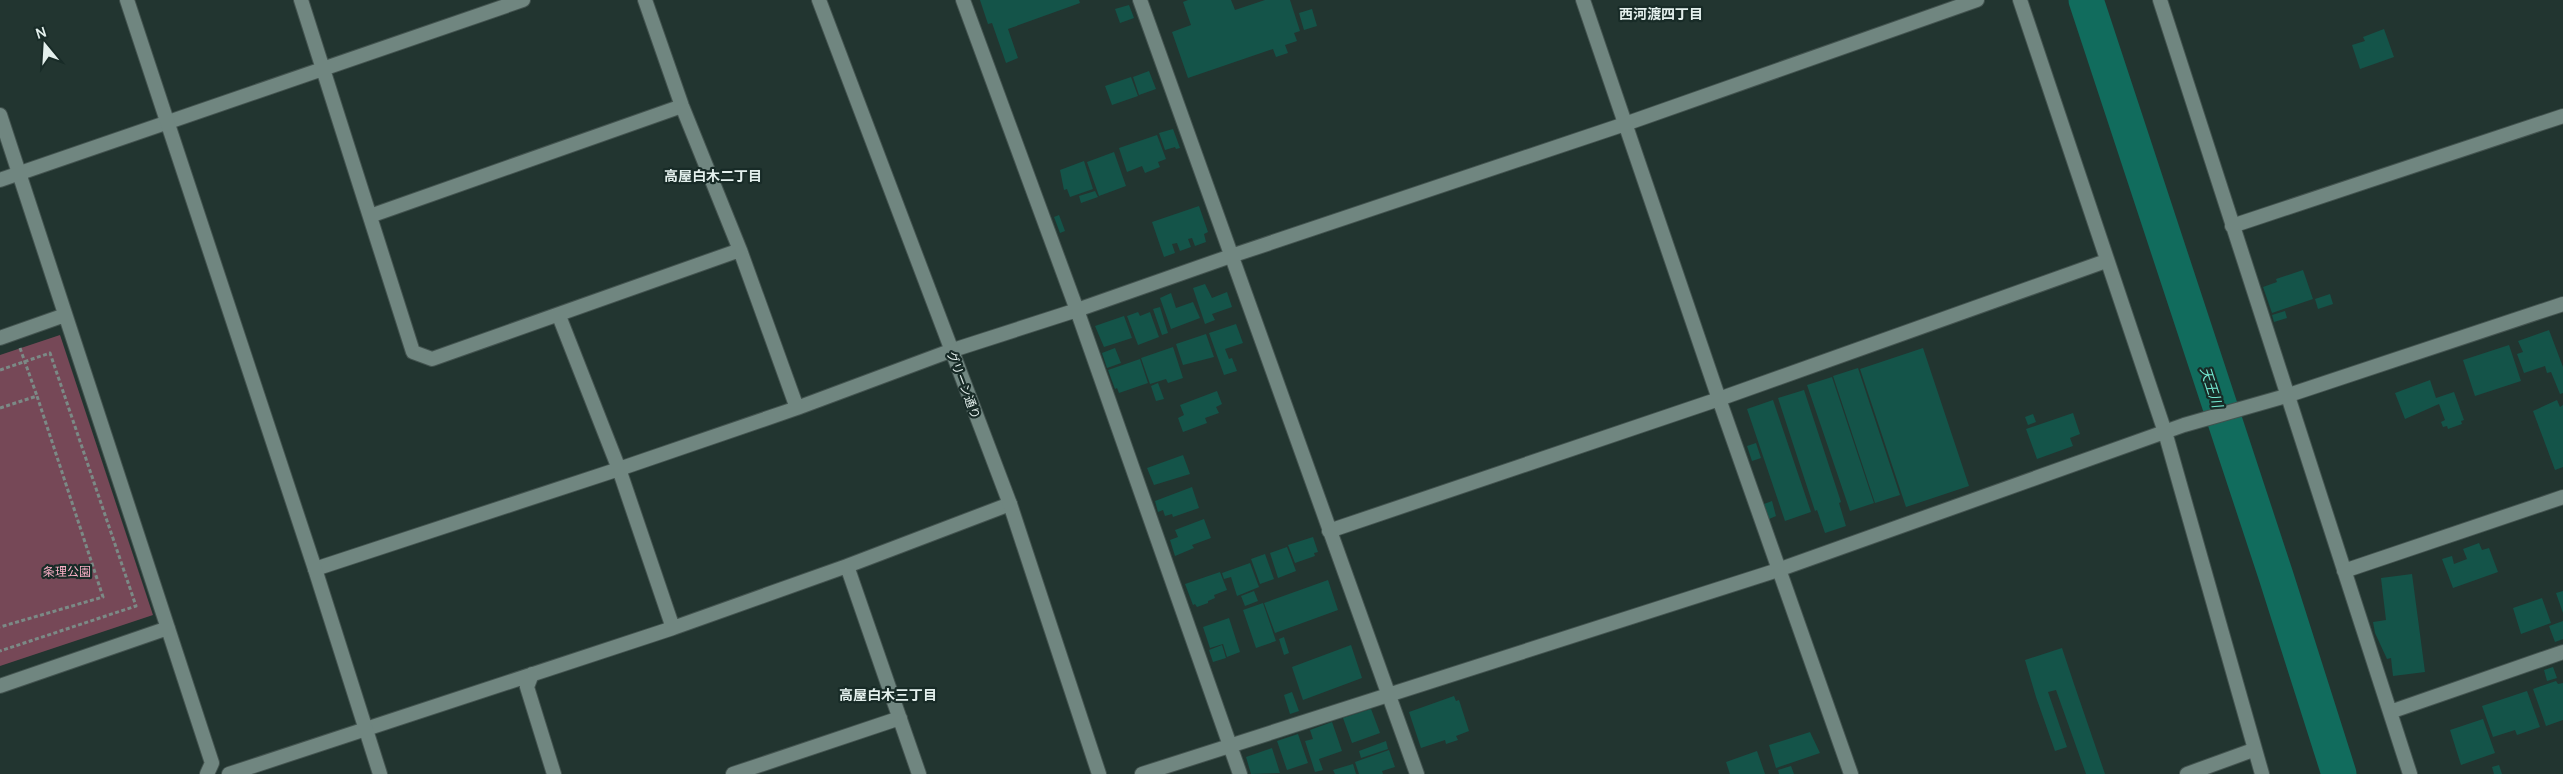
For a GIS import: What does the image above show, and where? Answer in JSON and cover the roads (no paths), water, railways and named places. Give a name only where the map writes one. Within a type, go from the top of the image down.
[{"type":"street","points":[[127,0],[315,569],[380,774]]},
{"type":"street","points":[[301,0],[324,67],[413,352],[432,359],[560,316],[740,250]]},
{"type":"street","points":[[0,180],[523,0]]},
{"type":"street","points":[[644,0],[682,106],[740,250],[797,408]]},
{"type":"street","name":"グリーン通り","points":[[819,0],[950,351],[1010,504],[1099,774]]},
{"type":"street","points":[[963,0],[1077,310],[1240,774]]},
{"type":"street","points":[[1140,0],[1328,531],[1390,694],[1417,774]]},
{"type":"street","points":[[1583,0],[1719,400],[1851,774]]},
{"type":"street","points":[[315,569],[619,469],[797,408],[950,351],[1077,310],[1231,256],[1625,124],[1977,0]]},
{"type":"street","points":[[2020,0],[2164,432],[2262,774]]},
{"type":"street","points":[[2160,0],[2286,396],[2410,774]]},
{"type":"street","points":[[370,216],[682,106]]},
{"type":"street","points":[[0,116],[212,763],[207,774]]},
{"type":"street","points":[[2232,226],[2563,116]]},
{"type":"street","points":[[1328,531],[1719,400],[2106,261]]},
{"type":"street","points":[[1142,774],[1230,744],[1778,570],[2184,424],[2286,396],[2563,304]]},
{"type":"street","points":[[0,338],[65,316]]},
{"type":"street","points":[[560,316],[619,469],[673,628]]},
{"type":"street","points":[[2344,571],[2563,497]]},
{"type":"street","points":[[228,774],[673,628],[848,566],[1010,504]]},
{"type":"street","points":[[848,566],[920,774]]},
{"type":"street","points":[[0,686],[168,628]]},
{"type":"street","points":[[2390,712],[2563,652]]},
{"type":"street","points":[[532,674],[527,687],[554,774]]},
{"type":"street","points":[[733,774],[900,718]]},
{"type":"street","points":[[2187,774],[2254,750]]},
{"type":"waterway","name":"天王川","points":[[2086,0],[2276,576],[2339,774]]},
{"type":"district","name":"西河渡四丁目","points":[[1661,13]]},
{"type":"district","name":"高屋白木二丁目","points":[[713,175]]},
{"type":"district","name":"高屋白木三丁目","points":[[888,694]]},
{"type":"park label","name":"条理公園","points":[[67,571]]}]
